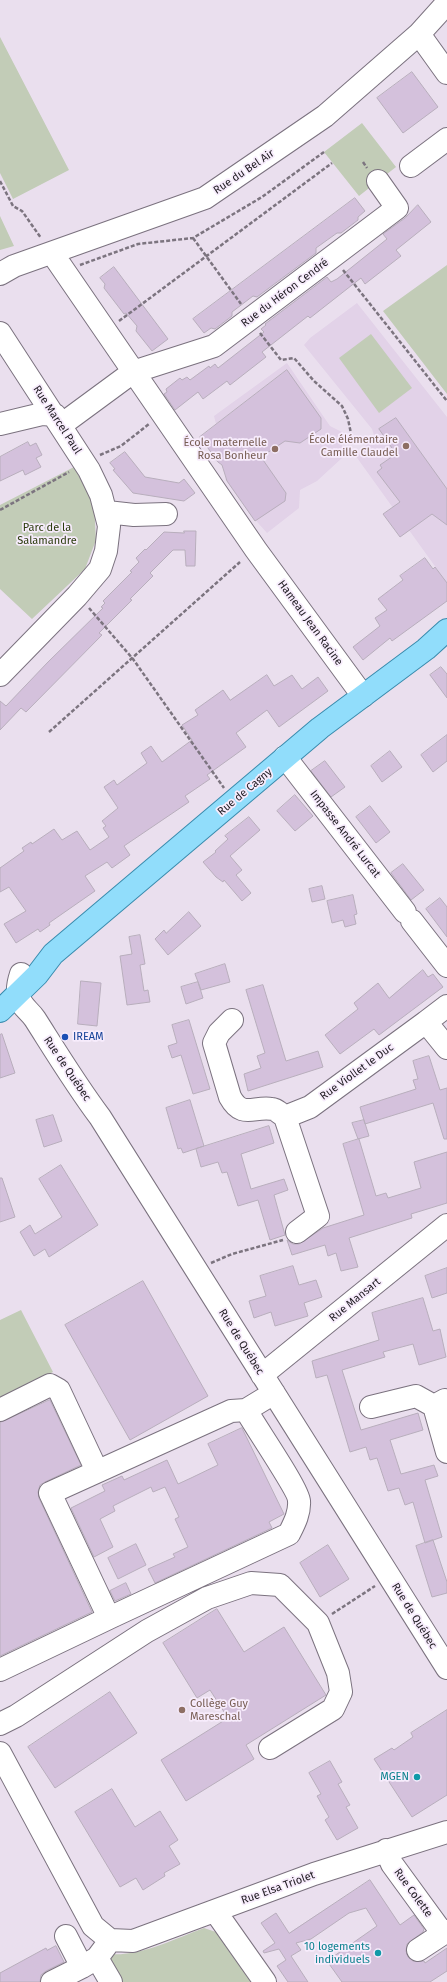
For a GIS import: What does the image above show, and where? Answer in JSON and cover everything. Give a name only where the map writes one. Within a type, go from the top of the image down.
[{"type":"main road","name":"Rue de Cagny","points":[[13,1000],[30,968],[48,961],[59,949],[286,757],[363,696],[426,649],[447,630]]},
{"type":"street","name":"Rue du Bel Air","points":[[0,274],[14,266],[205,198],[325,116],[419,34],[445,2]]},
{"type":"street","points":[[419,34],[447,73]]},
{"type":"street","points":[[411,166],[447,139]]},
{"type":"street","name":"Rue du Héron Cendré","points":[[58,420],[133,372],[214,346],[252,318],[397,208],[378,181]]},
{"type":"street","points":[[52,253],[133,372]]},
{"type":"street","name":"Rue Marcel Paul","points":[[0,332],[89,470],[101,495],[107,512],[109,526],[106,551],[100,569],[77,596],[0,675]]},
{"type":"street","name":"Hameau Jean Racine","points":[[133,372],[248,556],[363,696]]},
{"type":"street","points":[[0,424],[42,414],[58,420]]},
{"type":"street","points":[[107,512],[134,515],[166,514]]},
{"type":"street","name":"Impasse André Lurcat","points":[[286,757],[447,966]]},
{"type":"street","points":[[13,1000],[35,995],[48,961]]},
{"type":"street","name":"Rue de Québec","points":[[13,1000],[100,1116],[447,1668]]},
{"type":"street","name":"Rue Viollet le Duc","points":[[285,1117],[310,1107],[447,1006]]},
{"type":"street","points":[[232,1020],[219,1033],[214,1043],[234,1105],[242,1110],[273,1109],[285,1117],[318,1216],[297,1232]]},
{"type":"street","points":[[426,1022],[447,1048]]},
{"type":"street","name":"Rue Mansart","points":[[246,1410],[268,1384],[447,1225]]},
{"type":"street","points":[[0,1410],[50,1385],[59,1390],[97,1471]]},
{"type":"street","points":[[371,1407],[416,1396],[440,1403],[447,1452]]},
{"type":"street","points":[[0,1670],[289,1534],[297,1519],[299,1500],[293,1486],[246,1410],[231,1411],[50,1492],[109,1618]]},
{"type":"street","points":[[0,1724],[16,1716],[147,1631],[207,1598],[251,1583],[280,1585],[318,1623],[338,1673],[341,1692],[333,1709],[270,1748]]},
{"type":"street","points":[[0,1754],[93,1926],[110,1940],[89,1962],[52,1982]]},
{"type":"street","name":"Rue Elsa Triolet","points":[[110,1940],[133,1941],[215,1912],[314,1874],[386,1850],[447,1832]]},
{"type":"street","name":"Rue Colette","points":[[386,1850],[392,1864],[445,1932],[418,1950]]},
{"type":"street","points":[[215,1912],[265,1982]]},
{"type":"street","points":[[66,1936],[89,1962],[111,1982]]},
{"type":"path","points":[[64,271],[138,244],[193,238],[262,197],[324,152]]},
{"type":"path","points":[[105,332],[206,255],[332,163]]},
{"type":"path","points":[[0,181],[13,206],[22,211],[52,253]]},
{"type":"path","points":[[193,238],[252,318],[260,335],[282,360],[294,358],[314,381],[342,406],[348,419],[353,443]]},
{"type":"path","points":[[332,257],[447,401]]},
{"type":"path","points":[[49,732],[106,679],[133,659],[248,556]]},
{"type":"path","points":[[77,596],[105,624],[133,659],[233,801]]},
{"type":"path","points":[[200,1275],[210,1263],[232,1254],[286,1239],[297,1232]]},
{"type":"path","points":[[318,1623],[389,1576]]},
{"type":"shaded area","name":"École élémentaire Camille Claudel","points":[[357,303],[447,417],[447,583],[355,455],[375,438],[372,429],[304,345],[310,338]]},
{"type":"shaded area","name":"École maternelle Rosa Bonheur","points":[[287,363],[330,426],[342,432],[342,458],[317,481],[300,490],[299,508],[267,533],[250,514],[225,479],[230,474],[222,462],[217,462],[201,438],[216,424],[214,416]]},
{"type":"green space","points":[[0,37],[69,170],[13,199],[0,173]]},
{"type":"green space","points":[[362,123],[396,167],[359,196],[324,152]]},
{"type":"green space","points":[[0,216],[14,246],[0,250]]},
{"type":"green space","points":[[447,265],[447,394],[383,311]]},
{"type":"green space","points":[[371,334],[412,388],[379,413],[339,358]]},
{"type":"green space","name":"Parc de la Salamandre","points":[[74,467],[94,503],[96,540],[85,569],[32,619],[0,589],[0,505]]},
{"type":"green space","points":[[21,1310],[53,1372],[0,1399],[0,1320]]},
{"type":"green space","points":[[204,1928],[219,1933],[252,1982],[120,1982],[108,1954],[132,1953],[145,1950]]},
{"type":"building","points":[[412,72],[438,107],[403,133],[377,98]]},
{"type":"building","points":[[355,198],[365,211],[358,217],[358,220],[341,233],[337,233],[316,248],[316,253],[257,297],[253,296],[232,312],[232,316],[215,329],[211,328],[204,333],[193,319]]},
{"type":"building","points":[[418,205],[431,222],[396,250],[401,256],[365,284],[361,278],[310,318],[308,316],[262,352],[266,357],[230,385],[227,381],[203,399],[198,392],[175,410],[164,394],[167,392],[166,389],[180,378],[182,380],[187,377],[190,380],[209,366],[210,368],[215,364],[218,368],[264,332],[261,329],[266,325],[265,324],[327,277],[331,282],[337,279],[387,239],[383,234],[405,218]]},
{"type":"building","points":[[114,267],[168,339],[152,351],[136,331],[137,326],[126,313],[124,314],[104,288],[105,284],[100,278]]},
{"type":"building","name":"École maternelle Rosa Bonheur","points":[[287,370],[321,418],[321,429],[300,443],[285,441],[261,457],[286,493],[285,501],[255,521],[227,481],[222,465],[218,462],[200,437]]},
{"type":"building","points":[[396,418],[447,489],[447,525],[432,514],[400,537],[383,514],[400,502],[377,472],[382,468],[380,465],[396,454],[379,429]]},
{"type":"building","points":[[28,442],[30,446],[36,443],[42,455],[36,458],[41,467],[25,475],[23,470],[0,481],[0,457]]},
{"type":"building","points":[[125,452],[145,477],[179,483],[184,479],[195,493],[184,501],[133,493],[113,470],[115,469],[110,463]]},
{"type":"building","points":[[184,531],[196,531],[195,566],[186,566],[185,550],[173,550],[150,573],[153,576],[130,599],[132,600],[99,633],[102,635],[26,712],[21,708],[0,730],[0,701],[6,706],[103,608],[101,607],[105,603],[103,601],[132,572],[130,571],[139,562],[136,558],[145,549],[146,550],[164,532],[184,533]]},
{"type":"building","points":[[425,558],[433,569],[435,567],[447,583],[447,601],[392,641],[390,638],[363,660],[353,647],[380,626],[375,618],[387,610],[378,599],[403,580],[400,576]]},
{"type":"building","points":[[441,667],[447,674],[447,698],[430,675]]},
{"type":"building","points":[[267,675],[274,686],[292,675],[302,689],[318,677],[328,691],[279,727],[267,710],[236,733],[246,747],[207,775],[210,779],[185,796],[189,802],[124,846],[130,855],[112,868],[107,862],[85,876],[95,891],[49,923],[50,925],[40,932],[38,929],[16,943],[4,924],[26,911],[9,887],[0,892],[0,868],[24,851],[22,848],[31,842],[32,844],[54,829],[62,840],[77,831],[90,850],[109,837],[103,828],[106,826],[102,821],[118,808],[104,787],[114,780],[117,785],[147,763],[141,753],[151,746],[162,762],[192,740],[182,725],[198,715],[195,710],[223,690],[230,700]]},
{"type":"building","points":[[447,735],[447,761],[433,772],[421,755]]},
{"type":"building","points":[[390,751],[402,767],[382,782],[371,766]]},
{"type":"building","points":[[325,761],[345,787],[331,797],[311,771]]},
{"type":"building","points":[[295,795],[313,816],[295,831],[277,811]]},
{"type":"building","points":[[370,806],[390,832],[376,843],[356,817]]},
{"type":"building","points":[[249,817],[260,830],[230,856],[242,870],[236,875],[251,893],[242,901],[224,880],[223,882],[216,877],[203,862],[216,852],[215,851],[228,839],[225,836]]},
{"type":"building","points":[[403,864],[424,890],[411,900],[391,873]]},
{"type":"building","points":[[322,886],[325,899],[312,902],[309,889]]},
{"type":"building","points":[[353,895],[357,914],[354,915],[356,924],[345,927],[343,920],[332,923],[327,901]]},
{"type":"building","points":[[440,898],[447,907],[447,937],[426,909]]},
{"type":"building","points":[[189,912],[201,926],[168,955],[155,939],[164,930],[166,933]]},
{"type":"building","points":[[140,935],[145,964],[140,965],[144,991],[148,990],[150,1002],[127,1005],[120,956],[132,954],[129,937]]},
{"type":"building","points":[[225,964],[230,982],[201,990],[195,974]]},
{"type":"building","points":[[423,970],[428,977],[433,974],[443,987],[379,1035],[374,1029],[340,1054],[325,1035],[358,1009],[354,1003],[378,983],[389,998]]},
{"type":"building","points":[[81,981],[101,983],[97,1026],[78,1024]]},
{"type":"building","points":[[198,982],[203,998],[186,1004],[181,987]]},
{"type":"building","points":[[263,985],[286,1061],[318,1051],[323,1067],[248,1091],[244,1074],[261,1068],[257,1056],[265,1053],[246,990]]},
{"type":"building","points":[[189,1020],[210,1089],[193,1094],[181,1055],[172,1058],[168,1046],[177,1043],[172,1025]]},
{"type":"building","points":[[2,1034],[15,1073],[0,1078],[0,1035]]},
{"type":"building","points":[[429,1056],[440,1090],[447,1088],[447,1139],[444,1139],[433,1103],[365,1124],[360,1107],[416,1089],[413,1080],[418,1079],[413,1061]]},
{"type":"building","points":[[190,1100],[204,1146],[183,1153],[181,1148],[178,1149],[166,1108]]},
{"type":"building","points":[[53,1115],[62,1141],[44,1147],[36,1120]]},
{"type":"building","points":[[364,1120],[369,1136],[358,1139],[352,1123]]},
{"type":"building","points":[[269,1126],[274,1143],[241,1154],[251,1189],[284,1179],[288,1190],[274,1195],[285,1235],[270,1240],[258,1200],[238,1206],[227,1172],[222,1173],[218,1162],[201,1167],[196,1149]]},
{"type":"building","points":[[359,1139],[376,1196],[386,1193],[388,1198],[421,1188],[414,1162],[447,1152],[447,1203],[411,1214],[412,1218],[349,1238],[358,1267],[341,1271],[336,1253],[328,1256],[325,1245],[292,1255],[287,1240],[293,1244],[299,1244],[323,1228],[364,1215],[343,1144]]},
{"type":"building","points":[[61,1165],[98,1225],[49,1257],[45,1249],[34,1256],[20,1232],[30,1225],[35,1234],[62,1217],[39,1179]]},
{"type":"building","points":[[0,1178],[2,1178],[15,1217],[0,1222]]},
{"type":"building","points":[[293,1266],[299,1285],[316,1280],[322,1297],[304,1303],[308,1316],[275,1326],[271,1312],[254,1318],[249,1301],[266,1296],[260,1276]]},
{"type":"building","points":[[447,1268],[447,1293],[432,1298],[425,1276]]},
{"type":"building","points":[[143,1281],[208,1396],[130,1440],[65,1325]]},
{"type":"building","points":[[423,1298],[433,1331],[440,1329],[446,1357],[419,1365],[413,1344],[383,1352],[385,1357],[342,1370],[361,1430],[418,1413],[423,1430],[390,1440],[401,1474],[434,1465],[438,1476],[425,1480],[442,1537],[425,1543],[413,1502],[405,1505],[399,1488],[388,1491],[377,1458],[370,1460],[366,1447],[350,1452],[327,1375],[316,1378],[312,1361],[379,1340],[372,1313]]},
{"type":"building","points":[[50,1400],[81,1465],[40,1485],[38,1492],[39,1498],[92,1612],[0,1656],[0,1423]]},
{"type":"building","points":[[242,1428],[284,1514],[269,1522],[272,1528],[155,1583],[148,1569],[175,1557],[173,1554],[188,1547],[175,1519],[179,1517],[165,1487],[153,1492],[151,1487],[113,1506],[115,1511],[100,1519],[113,1547],[94,1557],[71,1508],[105,1491],[102,1485],[122,1476],[124,1480],[167,1460],[178,1484],[191,1478],[218,1465],[208,1444]]},
{"type":"building","points":[[433,1540],[447,1582],[447,1593],[432,1597],[416,1546]]},
{"type":"building","points":[[136,1544],[146,1565],[118,1579],[108,1558]]},
{"type":"building","points":[[328,1545],[349,1579],[320,1597],[300,1563]]},
{"type":"building","points":[[126,1583],[131,1594],[115,1601],[110,1591]]},
{"type":"building","points":[[217,1609],[244,1652],[284,1627],[326,1695],[246,1745],[254,1759],[186,1801],[161,1760],[228,1718],[210,1690],[197,1698],[163,1643]]},
{"type":"building","points":[[110,1692],[137,1733],[55,1788],[28,1747]]},
{"type":"building","name":"MGEN","points":[[447,1710],[447,1795],[412,1817],[374,1759],[392,1748],[394,1750],[413,1737],[411,1733]]},
{"type":"building","points":[[330,1761],[342,1782],[338,1784],[350,1805],[346,1807],[358,1828],[337,1840],[325,1820],[329,1817],[317,1796],[321,1794],[309,1773]]},
{"type":"building","points":[[112,1789],[135,1827],[160,1811],[178,1840],[169,1846],[180,1864],[164,1873],[165,1876],[143,1890],[136,1878],[120,1887],[75,1812]]},
{"type":"building","points":[[370,1880],[400,1925],[414,1915],[424,1929],[423,1932],[407,1944],[406,1951],[408,1957],[413,1961],[424,1961],[425,1963],[447,1948],[447,1971],[430,1982],[342,1982],[327,1961],[377,1926],[366,1908],[349,1913],[311,1939],[296,1943],[301,1950],[291,1956],[308,1982],[288,1982],[277,1966],[286,1960],[279,1949],[264,1953],[263,1951],[275,1943],[261,1923],[276,1913],[289,1933]]},
{"type":"building","points":[[56,1946],[64,1962],[41,1975],[40,1982],[0,1982],[0,1973],[46,1948],[47,1950]]},
{"type":"place","name":"École élémentaire Camille Claudel","points":[[406,446]]},
{"type":"place","name":"École maternelle Rosa Bonheur","points":[[275,449]]},
{"type":"place","name":"IREAM","points":[[65,1037]]},
{"type":"place","name":"Collège Guy Mareschal","points":[[182,1710]]},
{"type":"place","name":"MGEN","points":[[417,1777]]},
{"type":"place","name":"10 logements individuels","points":[[378,1953]]}]
